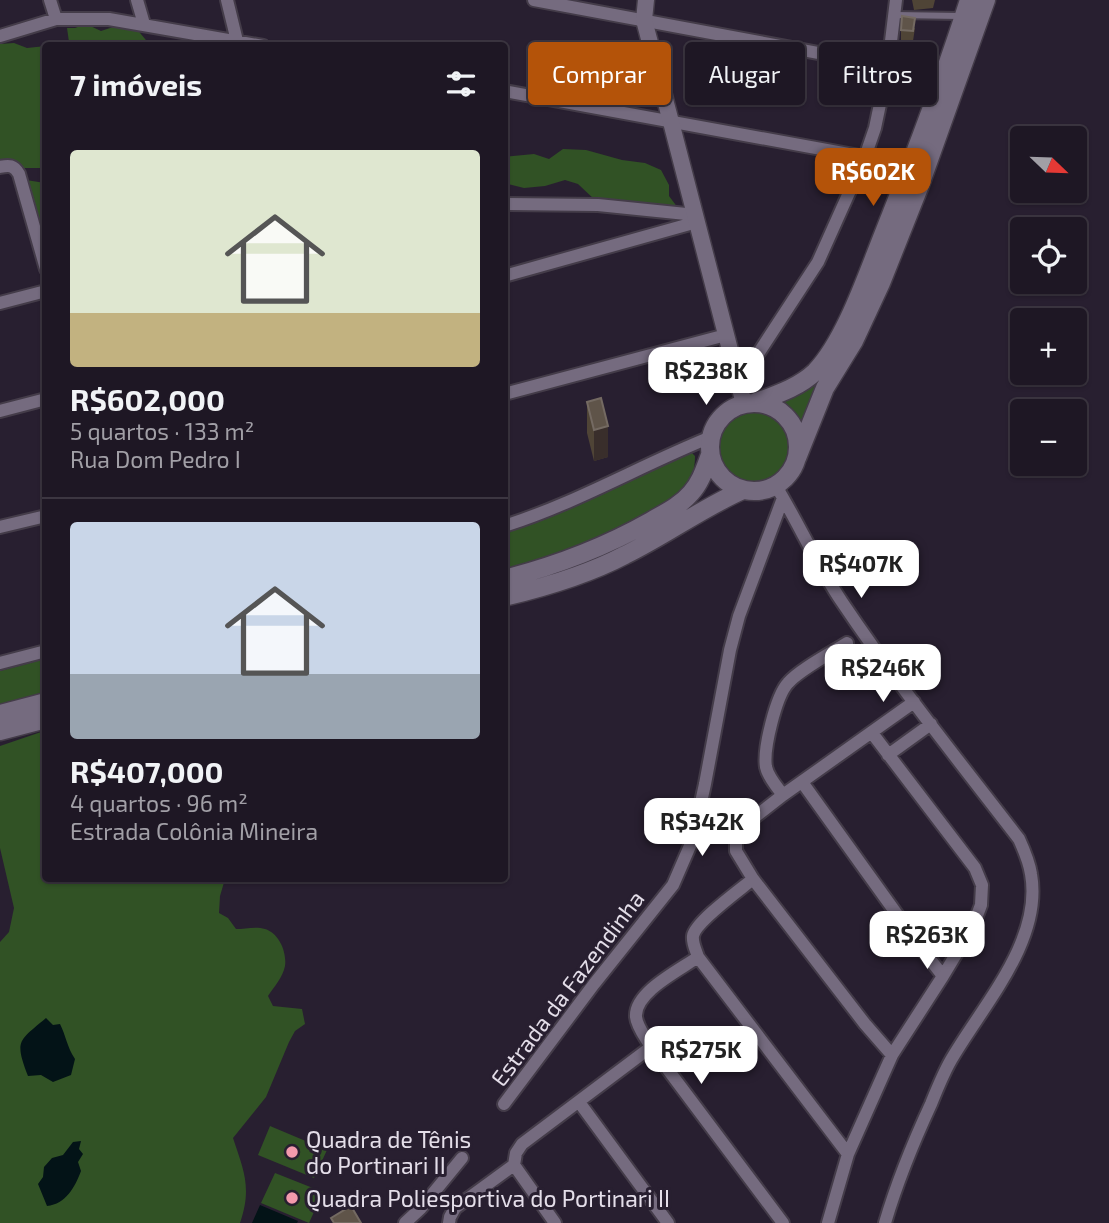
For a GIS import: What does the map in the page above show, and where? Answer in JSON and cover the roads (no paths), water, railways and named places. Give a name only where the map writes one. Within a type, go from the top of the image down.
[{"type":"main road","points":[[508,578],[612,542],[670,511],[692,492],[700,480],[716,425],[723,416],[733,408],[791,389],[806,380],[821,364],[837,342],[868,273],[971,11],[986,0]]},
{"type":"main road","points":[[711,446],[714,467],[731,485],[754,492],[780,492],[797,458],[825,388],[854,341],[881,283],[920,185],[971,11]]},
{"type":"main road","points":[[749,403],[767,405],[789,420],[798,445],[797,458]]},
{"type":"main road","points":[[508,596],[557,583],[602,566],[743,490]]},
{"type":"main road","points":[[0,714],[42,703]]},
{"type":"main road","points":[[0,731],[42,720]]},
{"type":"street","points":[[50,0],[55,19]]},
{"type":"street","points":[[137,0],[144,24]]},
{"type":"street","points":[[227,0],[237,41]]},
{"type":"street","points":[[534,0],[819,53]]},
{"type":"street","points":[[646,0],[644,20],[739,383],[749,403]]},
{"type":"street","points":[[891,42],[896,0]]},
{"type":"street","points":[[0,36],[55,19],[109,19],[242,42]]},
{"type":"street","points":[[508,91],[865,158]]},
{"type":"street","points":[[739,383],[818,262],[865,158],[880,105]]},
{"type":"street","points":[[0,167],[7,165],[16,168],[42,256]]},
{"type":"street","points":[[508,204],[598,205],[697,218]]},
{"type":"street","points":[[508,275],[697,218]]},
{"type":"street","points":[[0,303],[42,292]]},
{"type":"street","points":[[508,393],[726,335]]},
{"type":"street","points":[[0,411],[42,400]]},
{"type":"street","points":[[508,525],[559,507],[686,446],[711,446]]},
{"type":"street","points":[[780,492],[841,601],[1019,839],[1031,876],[1032,902],[1027,930],[1014,958],[950,1062],[916,1138],[885,1223]]},
{"type":"street","name":"Estrada da Fazendinha","points":[[504,1104],[673,885],[692,839],[738,616],[780,492]]},
{"type":"street","points":[[0,527],[42,517]]},
{"type":"street","points":[[783,795],[766,766],[777,700],[790,680],[847,643]]},
{"type":"street","points":[[0,663],[42,652]]},
{"type":"street","points":[[892,1055],[753,879],[741,862],[736,851],[736,842],[747,823],[914,702]]},
{"type":"street","points":[[888,755],[931,724]]},
{"type":"street","points":[[828,1223],[848,1154],[892,1055],[973,926],[981,905],[982,886],[975,868],[872,733]]},
{"type":"street","points":[[802,782],[943,976]]},
{"type":"street","points":[[753,879],[698,924],[692,937],[698,957],[848,1154]]},
{"type":"street","points":[[698,957],[646,992],[637,1005],[638,1024],[651,1047],[783,1223]]},
{"type":"street","points":[[449,1223],[455,1208],[514,1165],[516,1153],[522,1144],[651,1047]]},
{"type":"street","points":[[579,1102],[668,1223]]},
{"type":"street","points":[[405,1223],[421,1208],[462,1158]]},
{"type":"street","points":[[514,1165],[555,1223]]},
{"type":"street","points":[[817,1223],[832,1210]]},
{"type":"lane","points":[[895,15],[971,11]]},
{"type":"place","name":"Quadra de Tênis do Portinari II","points":[[292,1152]]},
{"type":"place","name":"Quadra Poliesportiva do Portinari II","points":[[292,1198]]}]
